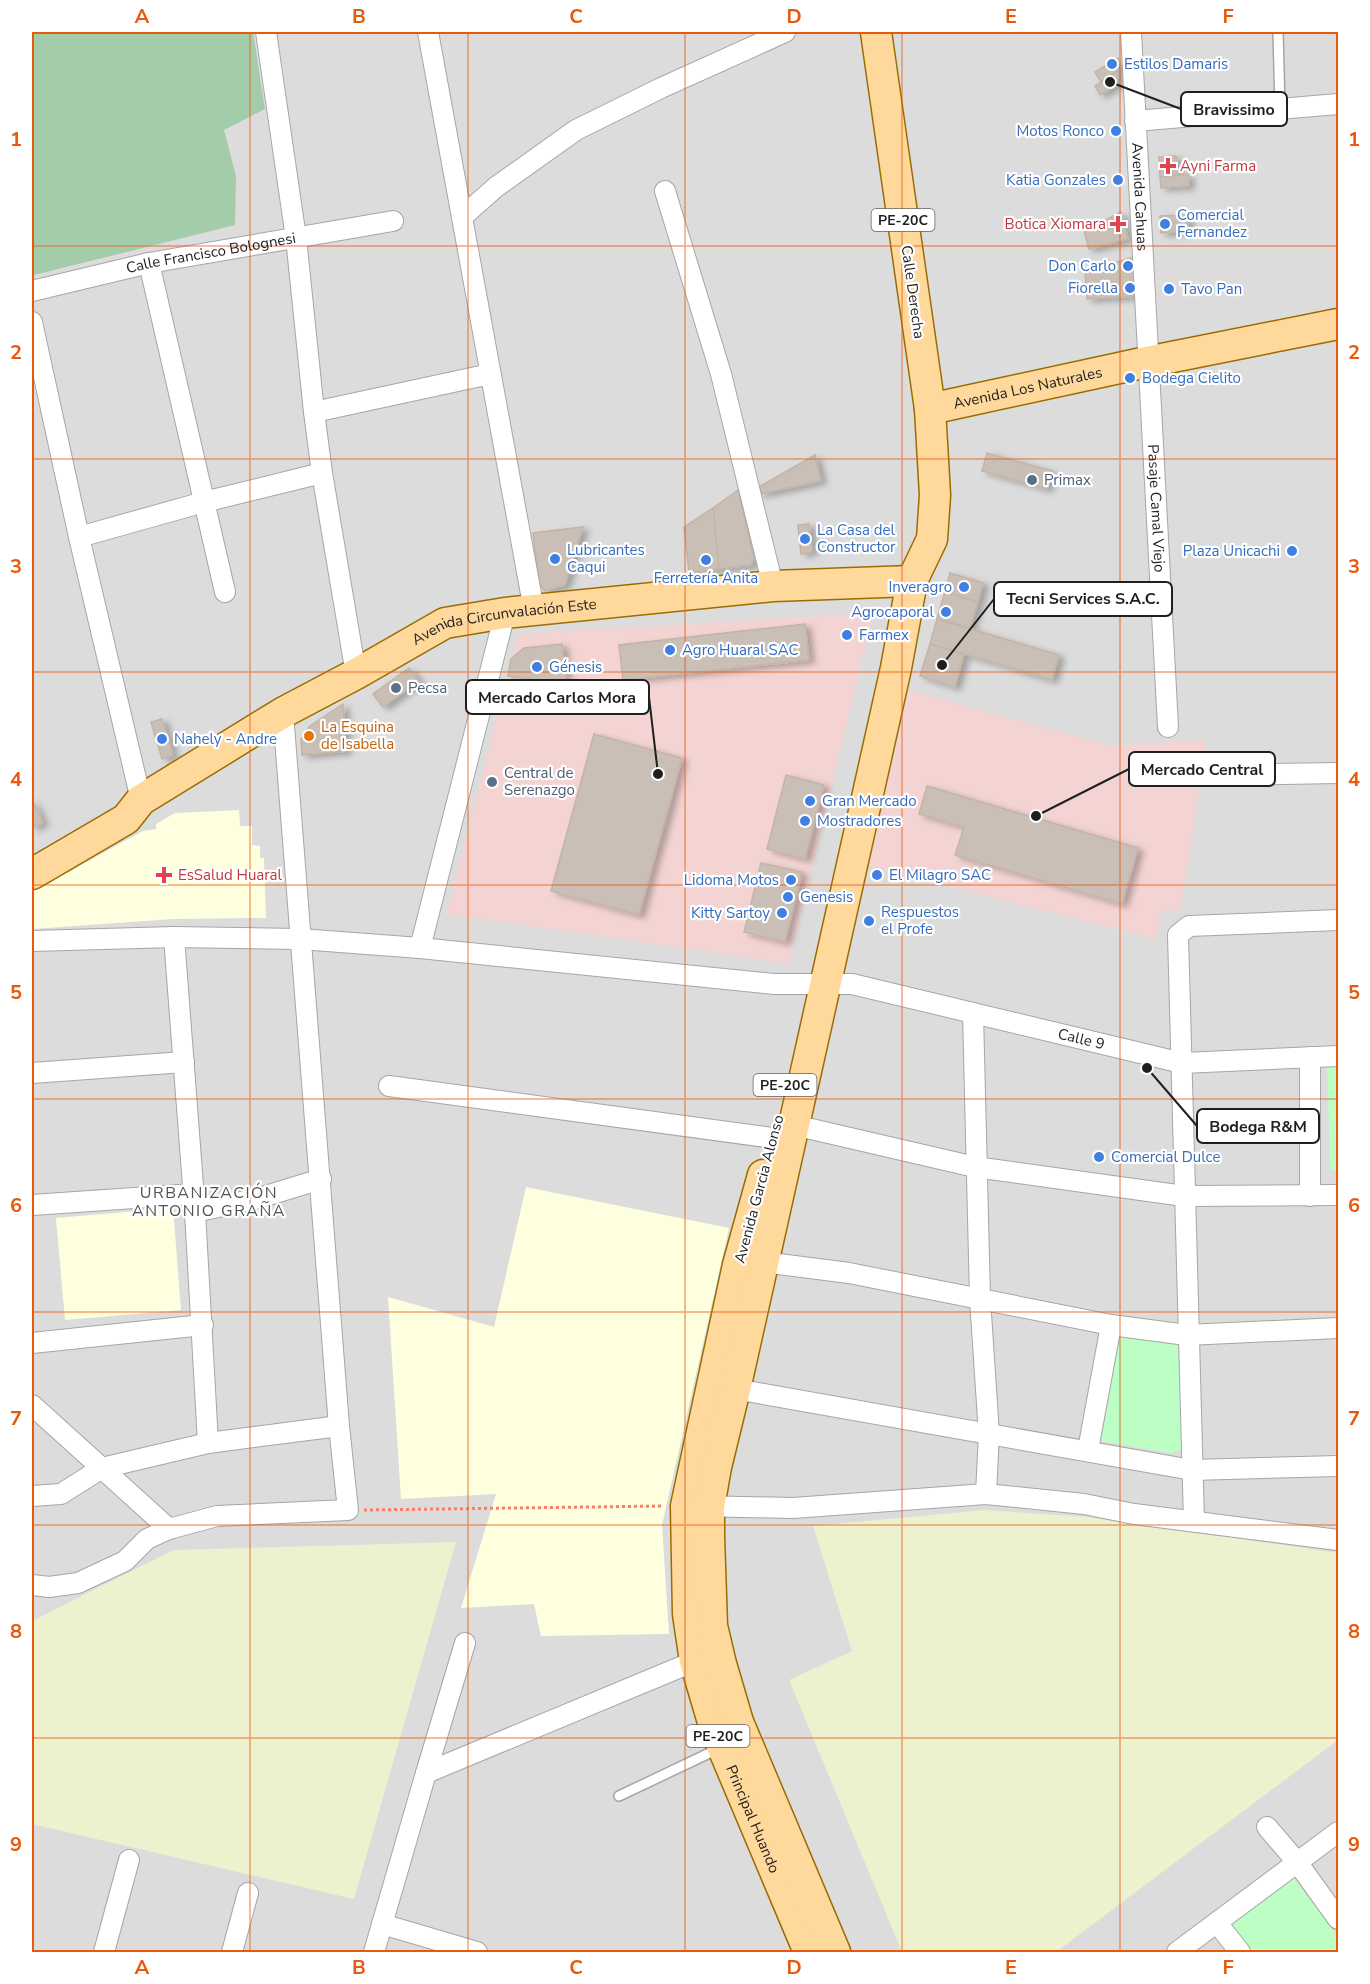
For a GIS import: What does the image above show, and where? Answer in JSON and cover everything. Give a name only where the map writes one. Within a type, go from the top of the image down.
[{"type":"main road","name":"Calle Derecha","points":[[876,32],[930,409]]},
{"type":"main road","name":"Avenida Los Naturales","points":[[930,409],[1338,324]]},
{"type":"main road","name":"Avenida Garcia Alonso","points":[[698,1506],[816,983],[869,724],[896,668],[912,581],[932,539],[935,495],[930,409]]},
{"type":"main road","name":"Avenida Circunvalación Este","points":[[32,853],[119,805],[141,800],[283,713],[445,623],[505,613],[773,586],[912,581]]},
{"type":"main road","name":"Avenida Circunvalación Este","points":[[32,874],[126,819],[141,800]]},
{"type":"main road","name":"Principal Huando","points":[[698,1506],[688,1614],[695,1661],[722,1747],[809,1953]]},
{"type":"main road","name":"Principal Huando","points":[[698,1506],[709,1536],[712,1626],[738,1722],[835,1953]]},
{"type":"street","points":[[266,32],[296,238],[322,473],[356,674]]},
{"type":"street","points":[[428,32],[534,610]]},
{"type":"street","points":[[462,217],[496,187],[576,130],[661,88],[785,32]]},
{"type":"street","name":"Avenida Cahuas","points":[[1131,32],[1148,362]]},
{"type":"street","points":[[1135,121],[1338,104]]},
{"type":"street","points":[[665,191],[721,374],[773,586]]},
{"type":"street","name":"Calle Francisco Bolognesi","points":[[32,291],[149,263],[393,221]]},
{"type":"street","points":[[149,263],[225,592]]},
{"type":"street","points":[[32,322],[79,537],[141,800]]},
{"type":"street","name":"Pasaje Camal Viejo","points":[[1148,362],[1168,727]]},
{"type":"street","points":[[314,412],[490,374]]},
{"type":"street","points":[[79,537],[204,502],[322,473]]},
{"type":"street","points":[[420,948],[505,613]]},
{"type":"street","points":[[32,1585],[49,1587],[78,1583],[125,1561],[147,1539],[169,1529],[217,1516],[348,1510],[339,1426],[283,713]]},
{"type":"street","points":[[1217,775],[1338,772]]},
{"type":"street","points":[[1194,1522],[1187,1335],[1178,935],[1189,926],[1338,920]]},
{"type":"street","points":[[174,937],[194,1203],[208,1443]]},
{"type":"street","name":"Calle 9","points":[[32,941],[174,937],[300,939],[420,948],[774,984],[852,984],[1182,1063],[1338,1056]]},
{"type":"street","points":[[973,1013],[980,1299],[989,1434],[986,1494]]},
{"type":"street","points":[[1310,1057],[1310,1196]]},
{"type":"street","points":[[32,1073],[184,1062]]},
{"type":"street","points":[[389,1086],[783,1132],[975,1167],[1184,1196],[1338,1195]]},
{"type":"street","points":[[32,1205],[194,1203],[259,1198],[321,1179]]},
{"type":"street","points":[[751,1263],[849,1273],[1111,1325],[1187,1335],[1338,1328]]},
{"type":"street","points":[[32,1342],[202,1325]]},
{"type":"street","points":[[1088,1450],[1111,1325]]},
{"type":"street","points":[[724,1387],[1192,1470],[1338,1466]]},
{"type":"street","points":[[32,1405],[169,1529]]},
{"type":"street","points":[[32,1496],[61,1494],[102,1468],[208,1443],[339,1426]]},
{"type":"street","points":[[698,1506],[793,1508],[986,1494],[1084,1504],[1134,1514],[1338,1540]]},
{"type":"street","points":[[374,1953],[465,1643]]},
{"type":"street","points":[[426,1773],[695,1661]]},
{"type":"street","points":[[1267,1827],[1297,1862],[1338,1919]]},
{"type":"street","points":[[1177,1953],[1338,1832]]},
{"type":"street","points":[[104,1953],[129,1860]]},
{"type":"street","points":[[232,1953],[248,1893]]},
{"type":"street","points":[[1217,1923],[1240,1953]]},
{"type":"street","points":[[382,1924],[477,1953]]},
{"type":"lane","points":[[1278,32],[1280,108]]},
{"type":"lane","points":[[618,1796],[722,1747]]},
{"type":"path","points":[[348,1510],[698,1506]]},
{"type":"shaded area","points":[[32,32],[1338,32],[1338,1952],[32,1952]]},
{"type":"shaded area","points":[[35,32],[253,32],[265,109],[224,130],[236,176],[235,225],[34,275],[32,262],[32,34]]},
{"type":"shaded area","points":[[873,613],[789,964],[447,914],[518,634]]},
{"type":"shaded area","points":[[904,689],[1111,746],[1206,740],[1181,910],[1161,911],[1155,939],[866,865]]},
{"type":"shaded area","name":"EsSalud Huaral","points":[[239,810],[240,826],[252,826],[252,845],[260,846],[260,858],[264,858],[266,918],[173,919],[32,929],[32,892],[143,831],[156,829],[156,824],[175,813]]},
{"type":"shaded area","points":[[526,1187],[729,1228],[662,1525],[669,1634],[541,1636],[534,1604],[461,1608],[496,1494],[401,1499],[388,1297],[494,1327]]},
{"type":"shaded area","points":[[173,1208],[181,1310],[65,1320],[56,1218]]},
{"type":"shaded area","points":[[985,1510],[1086,1517],[1338,1553],[1338,1740],[1056,1952],[902,1952],[789,1680],[852,1651],[813,1526]]},
{"type":"shaded area","points":[[456,1542],[354,1899],[32,1824],[32,1621],[173,1550]]},
{"type":"green space","points":[[1338,1058],[1338,1170],[1330,1170],[1327,1059]]},
{"type":"green space","points":[[1120,1334],[1181,1339],[1185,1448],[1171,1453],[1101,1441]]},
{"type":"green space","points":[[1293,1877],[1338,1936],[1338,1952],[1243,1952],[1225,1929]]},
{"type":"building","name":"Estilos Damaris","points":[[1118,58],[1118,71],[1101,82],[1095,72]]},
{"type":"building","points":[[1118,71],[1117,85],[1100,95],[1095,86]]},
{"type":"building","name":"Ayni Farma","points":[[1176,156],[1178,175],[1160,177],[1159,157]]},
{"type":"building","points":[[1188,174],[1189,186],[1161,188],[1160,177]]},
{"type":"building","points":[[1121,212],[1128,239],[1089,249],[1084,231]]},
{"type":"building","points":[[1187,215],[1188,231],[1161,233],[1160,216]]},
{"type":"building","points":[[1134,257],[1136,296],[1087,299],[1085,272]]},
{"type":"building","name":"Primax","points":[[987,453],[1052,471],[1047,489],[982,471]]},
{"type":"building","points":[[815,455],[821,481],[760,494],[759,487]]},
{"type":"building","points":[[738,490],[754,559],[751,565],[719,569],[713,508]]},
{"type":"building","points":[[713,508],[719,569],[689,572],[684,527]]},
{"type":"building","name":"La Casa del Constructor","points":[[809,524],[812,552],[801,554],[798,525]]},
{"type":"building","name":"Lubricantes Caqui","points":[[583,527],[565,585],[545,591],[539,584],[533,533]]},
{"type":"building","name":"Inveragro","points":[[950,573],[983,583],[978,602],[945,592]]},
{"type":"building","points":[[945,592],[978,602],[970,628],[937,619]]},
{"type":"building","points":[[937,619],[1059,655],[1052,680],[930,644]]},
{"type":"building","points":[[805,624],[809,660],[623,680],[619,645]]},
{"type":"building","name":"Génesis","points":[[562,644],[566,679],[542,681],[508,676],[511,659],[524,648]]},
{"type":"building","points":[[930,644],[964,654],[955,687],[920,676]]},
{"type":"building","name":"Pecsa","points":[[409,668],[419,681],[383,707],[373,694]]},
{"type":"building","points":[[343,704],[346,751],[302,755],[301,739],[310,726]]},
{"type":"building","name":"Nahely - Andre","points":[[162,719],[173,755],[162,759],[151,722]]},
{"type":"building","points":[[594,734],[682,758],[639,915],[551,891]]},
{"type":"building","points":[[786,775],[824,785],[805,859],[767,849]]},
{"type":"building","points":[[927,786],[1138,848],[1122,904],[955,855],[964,827],[919,814]]},
{"type":"building","points":[[32,799],[43,823],[32,828]]},
{"type":"building","points":[[761,863],[802,872],[785,942],[744,932]]},
{"type":"place","name":"Estilos Damaris","points":[[1112,64]]},
{"type":"place","name":"Bravissimo","points":[[1110,82]]},
{"type":"place","name":"Motos Ronco","points":[[1116,131]]},
{"type":"place","name":"Ayni Farma","points":[[1168,166]]},
{"type":"place","name":"Katia Gonzales","points":[[1118,180]]},
{"type":"place","name":"Botica Xiomara","points":[[1118,224]]},
{"type":"place","name":"Comercial Fernandez","points":[[1165,224]]},
{"type":"place","name":"Don Carlo","points":[[1128,266]]},
{"type":"place","name":"Fiorella","points":[[1130,288]]},
{"type":"place","name":"Tavo Pan","points":[[1169,289]]},
{"type":"place","name":"Bodega Cielito","points":[[1130,378]]},
{"type":"place","name":"Primax","points":[[1032,480]]},
{"type":"place","name":"La Casa del Constructor","points":[[805,539]]},
{"type":"place","name":"Plaza Unicachi","points":[[1292,551]]},
{"type":"place","name":"Lubricantes Caqui","points":[[555,559]]},
{"type":"place","name":"Ferretería Anita","points":[[706,560]]},
{"type":"place","name":"Inveragro","points":[[964,587]]},
{"type":"place","name":"Agrocaporal","points":[[946,612]]},
{"type":"place","name":"Farmex","points":[[847,635]]},
{"type":"place","name":"Agro Huaral SAC","points":[[670,650]]},
{"type":"place","name":"Tecni Services S.A.C.","points":[[942,665]]},
{"type":"place","name":"Génesis","points":[[537,667]]},
{"type":"place","name":"Pecsa","points":[[396,688]]},
{"type":"place","name":"La Esquina de Isabella","points":[[309,736]]},
{"type":"place","name":"Nahely - Andre","points":[[162,739]]},
{"type":"place","name":"Mercado Carlos Mora","points":[[658,774]]},
{"type":"place","name":"Central de Serenazgo","points":[[492,782]]},
{"type":"place","name":"Gran Mercado","points":[[810,801]]},
{"type":"place","name":"Mercado Central","points":[[1036,816]]},
{"type":"place","name":"Mostradores","points":[[805,821]]},
{"type":"place","name":"EsSalud Huaral","points":[[164,875]]},
{"type":"place","name":"El Milagro SAC","points":[[877,875]]},
{"type":"place","name":"Lidoma Motos","points":[[791,880]]},
{"type":"place","name":"Genesis","points":[[788,897]]},
{"type":"place","name":"Kitty Sartoy","points":[[782,913]]},
{"type":"place","name":"Respuestos el Profe","points":[[869,921]]},
{"type":"place","name":"Bodega R&M","points":[[1147,1068]]},
{"type":"place","name":"Comercial Dulce","points":[[1099,1157]]},
{"type":"district","name":"URBANIZACIÓN ANTONIO GRAÑA","points":[[209,1202]]}]
